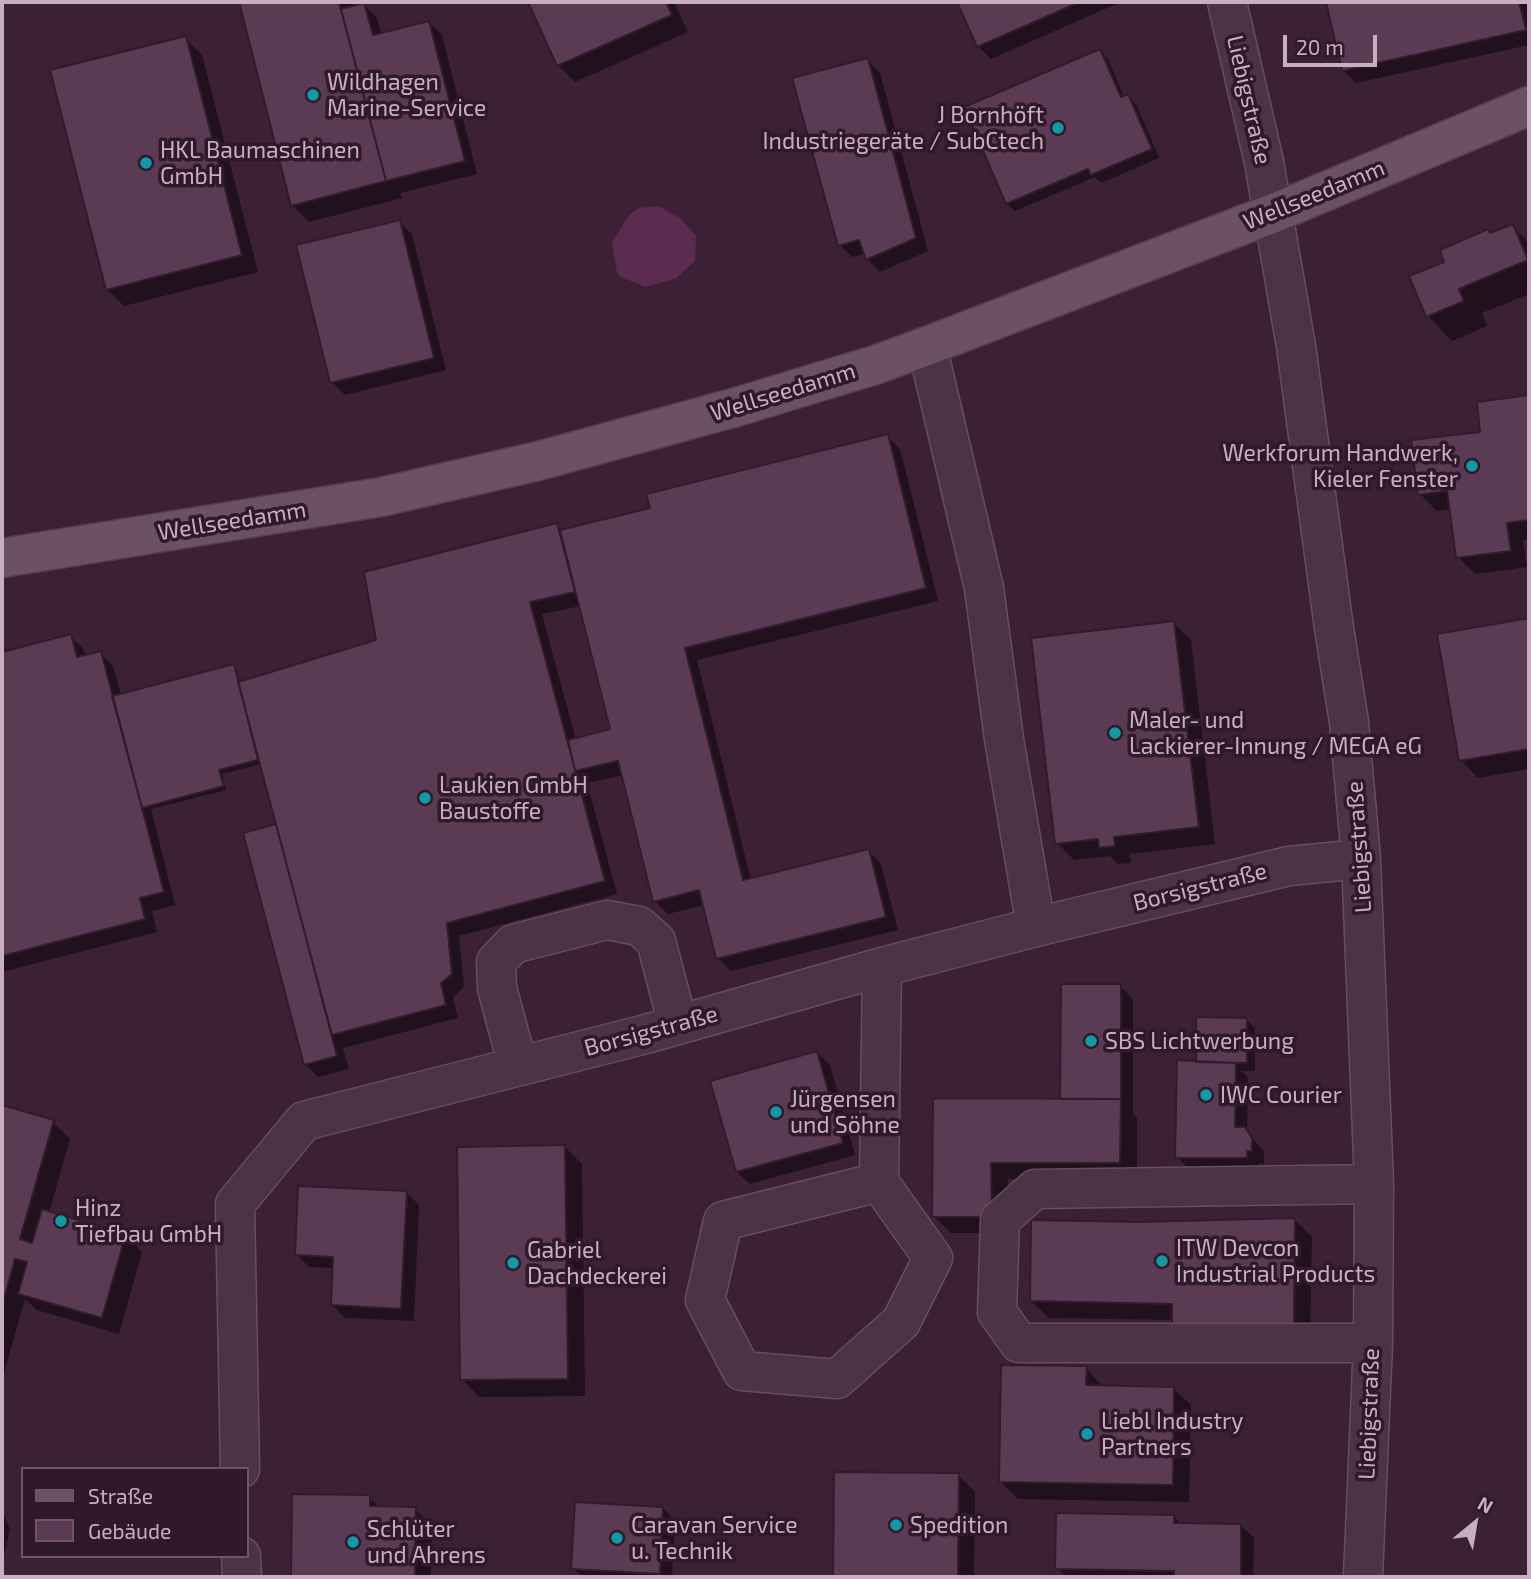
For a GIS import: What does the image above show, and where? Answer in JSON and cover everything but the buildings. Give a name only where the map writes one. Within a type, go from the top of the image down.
[{"type":"main road","name":"Wellseedamm","points":[[2,558],[381,497],[538,461],[733,408],[875,365],[927,346],[1274,213],[1529,106]]},
{"type":"street","name":"Liebigstraße","points":[[1227,2],[1274,213],[1296,346],[1349,722],[1362,859],[1374,1184],[1373,1343],[1363,1577]]},
{"type":"street","points":[[927,346],[984,588],[1004,739],[1035,927]]},
{"type":"street","name":"Borsigstraße","points":[[240,1467],[235,1204],[304,1121],[678,1025],[1035,927],[1289,866],[1362,859]]},
{"type":"street","points":[[518,1066],[497,988],[496,962],[513,944],[526,940],[607,920],[639,926],[656,941],[678,1025]]},
{"type":"street","points":[[878,1182],[723,1221],[705,1300],[742,1371],[837,1379],[901,1322],[933,1258],[878,1182],[882,967]]},
{"type":"street","points":[[1373,1343],[1019,1343],[997,1312],[1000,1220],[1035,1189],[1374,1184]]},
{"type":"street","points":[[241,1558],[242,1577]]},
{"type":"shaded area","points":[[658,206],[680,218],[696,236],[695,261],[675,279],[645,287],[617,273],[612,243],[628,216],[639,208]]},
{"type":"place","name":"Wildhagen Marine-Service","points":[[313,95]]},
{"type":"place","name":"J Bornhöft Industriegeräte / SubCtech","points":[[1058,128]]},
{"type":"place","name":"HKL Baumaschinen GmbH","points":[[146,163]]},
{"type":"place","name":"Werkforum Handwerk, Kieler Fenster","points":[[1472,466]]},
{"type":"place","name":"Maler- und Lackierer-Innung / MEGA eG","points":[[1115,733]]},
{"type":"place","name":"Laukien GmbH Baustoffe","points":[[425,798]]},
{"type":"place","name":"SBS Lichtwerbung","points":[[1091,1041]]},
{"type":"place","name":"IWC Courier","points":[[1206,1095]]},
{"type":"place","name":"Jürgensen und Söhne","points":[[776,1112]]},
{"type":"place","name":"Hinz Tiefbau GmbH","points":[[61,1221]]},
{"type":"place","name":"ITW Devcon Industrial Products","points":[[1162,1261]]},
{"type":"place","name":"Gabriel Dachdeckerei","points":[[513,1263]]},
{"type":"place","name":"Liebl Industry Partners","points":[[1087,1434]]},
{"type":"place","name":"Spedition","points":[[896,1525]]},
{"type":"place","name":"Caravan Service u. Technik","points":[[617,1538]]},
{"type":"place","name":"Schlüter und Ahrens","points":[[353,1542]]}]
